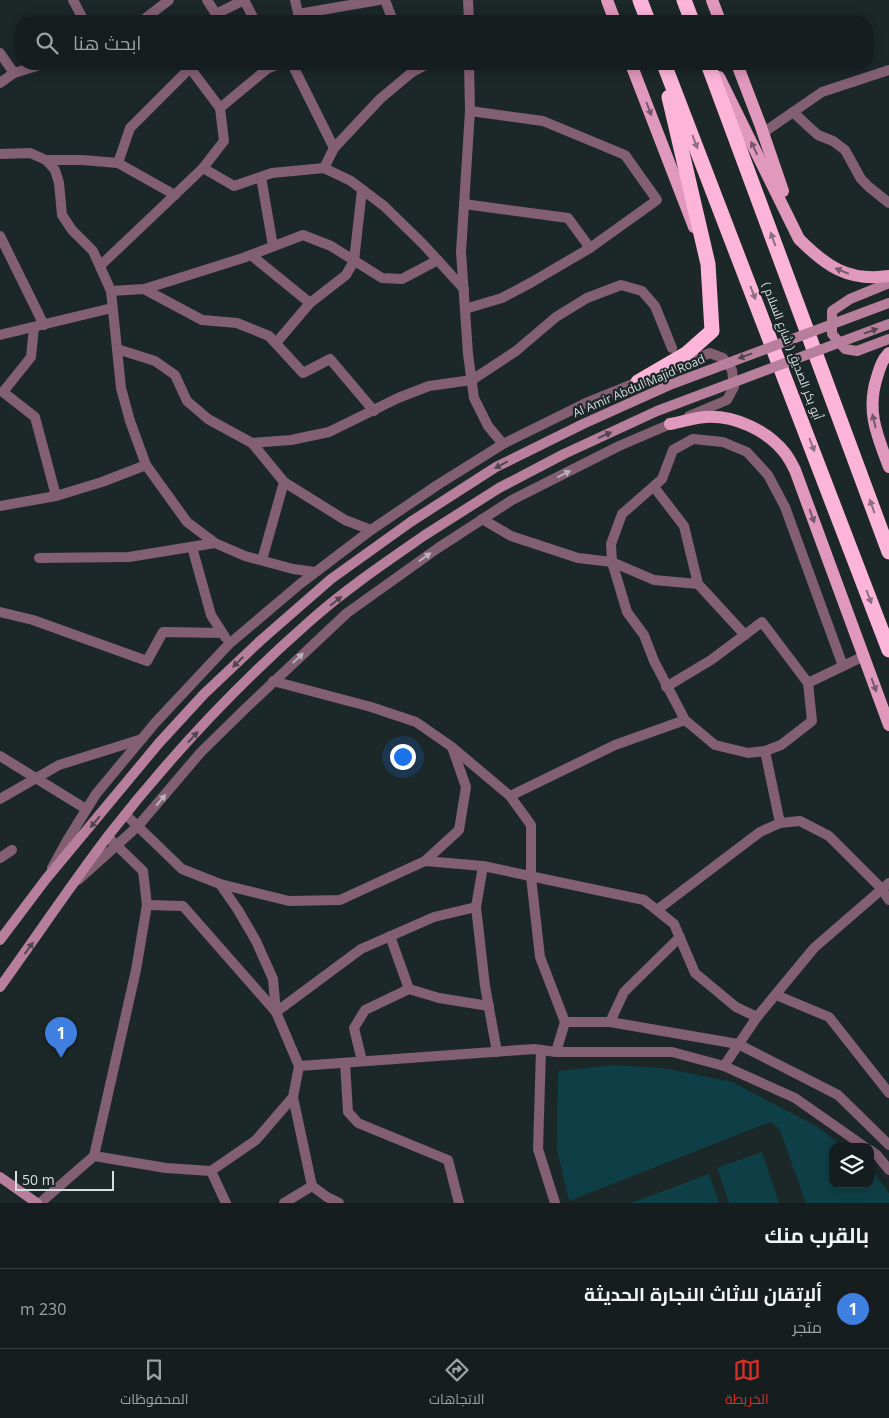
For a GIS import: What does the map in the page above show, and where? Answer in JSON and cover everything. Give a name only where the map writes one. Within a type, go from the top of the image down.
[{"type":"highway","points":[[640,0],[646,15]]},
{"type":"highway","points":[[684,0],[690,15]]},
{"type":"highway","points":[[638,382],[686,354],[712,331],[708,264],[664,70]]},
{"type":"highway","name":"( شارع السلام ) أبو بكر الصديق","points":[[665,70],[889,650]]},
{"type":"highway","name":"( شارع السلام ) أبو بكر الصديق","points":[[710,70],[889,552]]},
{"type":"main road","points":[[607,0],[613,15]]},
{"type":"main road","points":[[712,0],[718,15]]},
{"type":"main road","points":[[633,70],[708,264]]},
{"type":"main road","points":[[715,70],[799,239],[817,257],[842,273],[874,278],[889,276]]},
{"type":"main road","points":[[739,70],[799,239]]},
{"type":"main road","points":[[889,283],[850,298],[832,311],[832,334],[845,349],[858,351],[889,339]]},
{"type":"main road","name":"Al Amir Abdul Majid Road","points":[[0,940],[46,879],[159,743],[204,694],[330,579],[412,521],[496,467],[583,424],[706,370],[889,303]]},
{"type":"main road","points":[[0,987],[108,837],[190,739],[258,668],[311,620],[354,586],[425,535],[499,488],[564,454],[657,411],[889,324]]},
{"type":"main road","points":[[889,353],[881,361],[872,391],[872,416],[889,467]]},
{"type":"main road","points":[[670,424],[706,417],[730,419],[754,428],[772,440],[785,453],[795,470],[889,726]]},
{"type":"main road","points":[[0,1177],[33,1202]]},
{"type":"street","points":[[73,0],[81,15]]},
{"type":"street","points":[[156,15],[169,0]]},
{"type":"street","points":[[207,0],[216,14],[244,0],[252,15]]},
{"type":"street","points":[[295,0],[298,15]]},
{"type":"street","points":[[312,15],[379,0]]},
{"type":"street","points":[[385,0],[391,15]]},
{"type":"street","points":[[469,0],[469,15]]},
{"type":"street","points":[[0,53],[14,74]]},
{"type":"street","points":[[0,83],[14,74],[26,70]]},
{"type":"street","points":[[118,163],[130,128],[184,70]]},
{"type":"street","points":[[100,265],[203,168],[224,141],[220,108],[191,70]]},
{"type":"street","points":[[220,108],[266,70]]},
{"type":"street","points":[[295,70],[334,148]]},
{"type":"street","points":[[324,168],[334,148],[408,70]]},
{"type":"street","points":[[470,70],[470,111],[461,252],[468,354],[474,398],[488,426],[503,444]]},
{"type":"street","points":[[763,133],[822,92],[889,70]]},
{"type":"street","points":[[465,309],[502,298],[532,282],[590,248],[657,200],[625,156],[544,121],[470,111]]},
{"type":"street","points":[[793,112],[813,131],[833,141],[845,150],[861,179],[889,203]]},
{"type":"street","points":[[0,154],[30,153],[46,160],[118,163],[175,195]]},
{"type":"street","points":[[46,160],[55,170],[59,183],[62,215],[72,230],[93,251],[111,290],[121,388],[130,421],[146,465],[187,522],[215,543],[293,569],[315,572]]},
{"type":"street","points":[[203,168],[234,186],[272,172],[324,168],[351,181],[384,206],[464,289]]},
{"type":"street","points":[[261,176],[273,246]]},
{"type":"street","points":[[276,344],[310,303],[346,275],[354,261],[362,190]]},
{"type":"street","points":[[464,204],[568,218],[590,248]]},
{"type":"street","points":[[111,290],[144,288],[250,255],[303,235],[332,246],[382,278],[402,279],[438,260]]},
{"type":"street","points":[[1,238],[39,326],[31,357],[1,394],[35,416],[56,496]]},
{"type":"street","points":[[250,255],[310,303]]},
{"type":"street","points":[[252,443],[291,440],[329,432],[398,398],[429,386],[472,380],[516,351],[556,317],[588,298],[621,285],[642,291],[655,306],[672,348]]},
{"type":"street","points":[[144,288],[202,320],[237,323],[269,336],[303,373],[330,359],[374,411]]},
{"type":"street","points":[[0,335],[112,308]]},
{"type":"street","points":[[117,349],[155,361],[174,375],[187,401],[208,419],[252,443],[284,482],[345,520],[371,530]]},
{"type":"street","points":[[46,879],[96,794],[142,739],[229,644],[315,572],[371,530],[503,444],[586,403],[710,353],[723,358],[732,370],[734,387],[727,400],[619,446],[512,500],[438,548],[347,613],[273,681],[202,752],[138,826],[76,882]]},
{"type":"street","points":[[666,687],[711,660],[762,622],[808,684],[812,721],[781,745],[765,751],[748,752],[715,745],[685,720],[666,687],[644,635],[626,612],[612,562],[611,544],[622,514],[662,479],[673,450],[692,439],[724,442],[747,452],[768,475],[785,507],[843,666]]},
{"type":"street","points":[[0,506],[56,496],[102,482],[146,465]]},
{"type":"street","points":[[262,560],[284,482]]},
{"type":"street","points":[[654,486],[684,526],[698,584],[745,635]]},
{"type":"street","points":[[482,520],[511,536],[578,558],[612,562],[654,580],[698,584]]},
{"type":"street","points":[[39,558],[129,557],[215,543]]},
{"type":"street","points":[[192,547],[211,615],[229,644]]},
{"type":"street","points":[[0,612],[33,620],[147,661],[163,632],[222,633]]},
{"type":"street","points":[[808,684],[864,656]]},
{"type":"street","points":[[273,681],[372,707],[416,722],[452,747],[510,796],[531,825],[534,915],[540,957],[565,1022],[556,1052]]},
{"type":"street","points":[[510,796],[615,745],[685,720]]},
{"type":"street","points":[[0,799],[59,765],[142,739]]},
{"type":"street","points":[[126,814],[182,868],[220,884],[289,902],[340,900],[425,861],[458,830],[466,786],[452,747]]},
{"type":"street","points":[[765,751],[780,822]]},
{"type":"street","points":[[0,756],[86,809]]},
{"type":"street","points":[[657,910],[760,832],[780,822],[800,821],[829,836],[885,886],[889,900]]},
{"type":"street","points":[[33,1202],[94,1156],[136,970],[147,905],[142,870],[108,837]]},
{"type":"street","points":[[0,858],[12,850]]},
{"type":"street","points":[[425,861],[483,866],[644,900],[674,924],[695,973],[736,1007],[757,1017]]},
{"type":"street","points":[[483,866],[476,907],[497,1052]]},
{"type":"street","points":[[220,884],[256,941],[273,979],[276,1012],[298,1066],[293,1097],[312,1186],[339,1203]]},
{"type":"street","points":[[724,1066],[757,1017],[814,948],[885,886]]},
{"type":"street","points":[[147,905],[183,906],[276,1012]]},
{"type":"street","points":[[276,1012],[361,949],[434,917],[476,907]]},
{"type":"street","points":[[390,936],[409,989]]},
{"type":"street","points":[[610,1022],[624,992],[680,937]]},
{"type":"street","points":[[362,1061],[354,1028],[365,1010],[409,989],[439,998],[489,1006]]},
{"type":"street","points":[[776,994],[829,1017],[889,1093]]},
{"type":"street","points":[[565,1022],[610,1022],[738,1044],[838,1095],[889,1145]]},
{"type":"street","points":[[298,1066],[541,1050],[556,1052],[672,1052],[724,1066],[795,1098],[859,1143]]},
{"type":"street","points":[[541,1050],[538,1149],[555,1203]]},
{"type":"street","points":[[345,1062],[348,1112],[358,1123],[448,1160],[459,1203]]},
{"type":"street","points":[[94,1156],[166,1168],[211,1171],[256,1140],[293,1097]]},
{"type":"street","points":[[874,1153],[889,1170]]},
{"type":"street","points":[[211,1171],[226,1203]]},
{"type":"street","points":[[284,1203],[312,1186]]},
{"type":"shaded area","points":[[614,1065],[669,1069],[732,1082],[818,1127],[838,1143],[829,1143],[829,1188],[874,1188],[874,1173],[889,1193],[889,1203],[806,1203],[779,1128],[770,1122],[569,1201],[557,1150],[558,1071]]},
{"type":"shaded area","points":[[762,1152],[779,1203],[729,1203],[717,1168]]},
{"type":"shaded area","points":[[709,1174],[719,1203],[631,1203]]},
{"type":"place","name":"ألإتقان للاثاث النجارة الحديثة","points":[[61,1058]]}]
